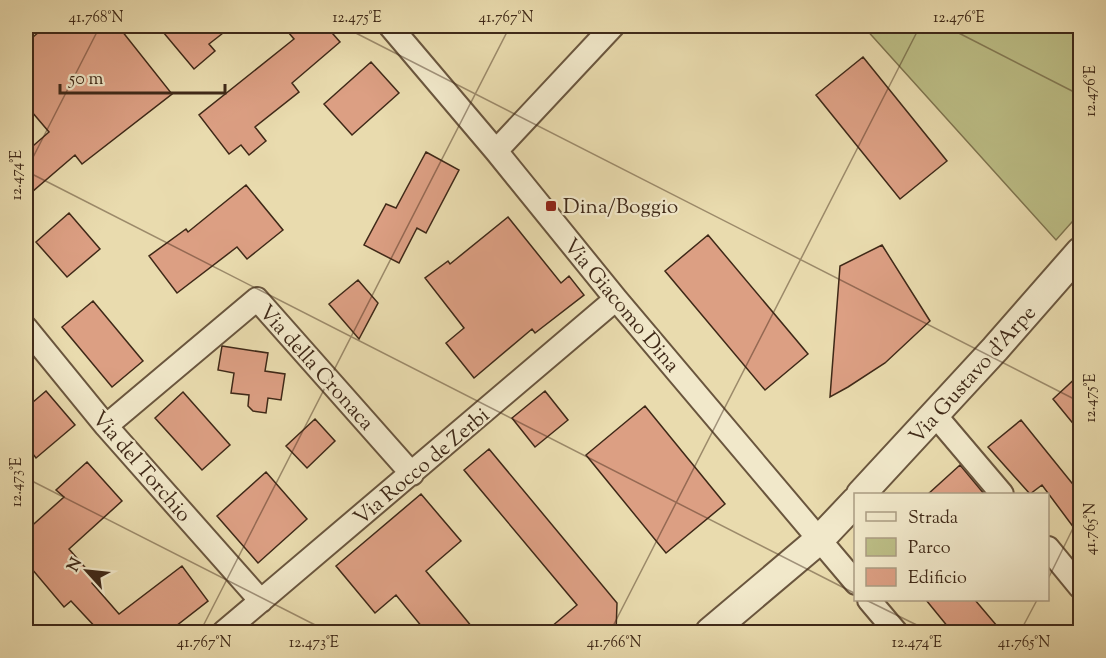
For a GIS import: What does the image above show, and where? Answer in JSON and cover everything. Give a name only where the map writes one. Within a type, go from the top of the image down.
[{"type":"street","name":"Via Giacomo Dina","points":[[390,26],[854,582]]},
{"type":"street","points":[[496,151],[613,26]]},
{"type":"street","name":"Via Gustavo d'Arpe","points":[[863,493],[1080,252]]},
{"type":"street","name":"Via Rocco de Zerbi","points":[[224,633],[616,298]]},
{"type":"street","name":"Via della Cronaca","points":[[106,426],[257,299],[412,474]]},
{"type":"street","name":"Via del Torchio","points":[[26,328],[106,426],[261,601]]},
{"type":"street","points":[[935,415],[1000,493]]},
{"type":"street","points":[[710,633],[820,540],[854,502]]},
{"type":"street","points":[[1049,550],[1080,588]]},
{"type":"street","points":[[870,601],[896,633]]},
{"type":"green space","points":[[1080,26],[1080,213],[1056,240],[864,27]]},
{"type":"building","points":[[46,26],[118,26],[172,94],[82,164],[75,155],[26,197],[26,152],[49,132],[26,105],[26,43]]},
{"type":"building","points":[[158,26],[232,26],[209,44],[215,51],[194,69]]},
{"type":"building","points":[[298,26],[326,26],[340,42],[292,83],[299,92],[255,127],[266,141],[249,155],[241,145],[229,154],[199,115],[294,39],[289,33]]},
{"type":"building","points":[[863,57],[947,161],[900,199],[816,95]]},
{"type":"building","points":[[371,62],[399,93],[352,135],[324,104]]},
{"type":"building","points":[[426,152],[459,170],[426,233],[417,228],[399,263],[364,245],[386,204],[396,208]]},
{"type":"building","points":[[246,185],[283,230],[247,259],[237,247],[177,293],[149,256],[186,229],[188,232]]},
{"type":"building","points":[[69,213],[100,249],[67,277],[36,242]]},
{"type":"building","points":[[508,217],[561,283],[569,276],[584,295],[535,333],[532,329],[474,378],[446,343],[464,328],[425,278],[448,261],[450,264]]},
{"type":"building","points":[[708,235],[808,354],[765,390],[665,271]]},
{"type":"building","points":[[882,245],[930,321],[885,363],[830,397],[840,266]]},
{"type":"building","points":[[358,280],[378,303],[359,339],[329,304]]},
{"type":"building","points":[[93,301],[143,361],[112,387],[62,327]]},
{"type":"building","points":[[222,346],[268,353],[265,371],[285,374],[281,400],[268,398],[266,413],[253,411],[248,406],[249,395],[231,393],[234,373],[218,370]]},
{"type":"building","points":[[1080,374],[1080,432],[1053,399]]},
{"type":"building","points":[[46,391],[75,425],[36,458],[26,445],[26,408]]},
{"type":"building","points":[[545,391],[568,420],[535,447],[512,418]]},
{"type":"building","points":[[183,392],[230,445],[202,470],[155,418]]},
{"type":"building","points":[[645,406],[725,504],[666,553],[586,455]]},
{"type":"building","points":[[315,419],[335,441],[307,468],[286,446]]},
{"type":"building","points":[[1021,420],[1080,493],[1080,536],[1042,485],[1029,493],[988,447]]},
{"type":"building","points":[[489,449],[617,603],[616,633],[544,633],[577,605],[464,470]]},
{"type":"building","points":[[87,462],[122,501],[69,549],[96,580],[92,583],[119,614],[182,566],[208,601],[167,633],[94,633],[98,630],[71,601],[64,607],[26,562],[26,531],[64,497],[56,490]]},
{"type":"building","points":[[960,465],[983,493],[929,493]]},
{"type":"building","points":[[266,472],[307,519],[258,563],[217,516]]},
{"type":"building","points":[[421,494],[461,541],[426,571],[477,633],[427,633],[396,595],[375,613],[336,566]]},
{"type":"building","points":[[927,601],[976,601],[1003,633],[953,633]]},
{"type":"place","name":"Dina/Boggio","points":[[551,206]]}]
